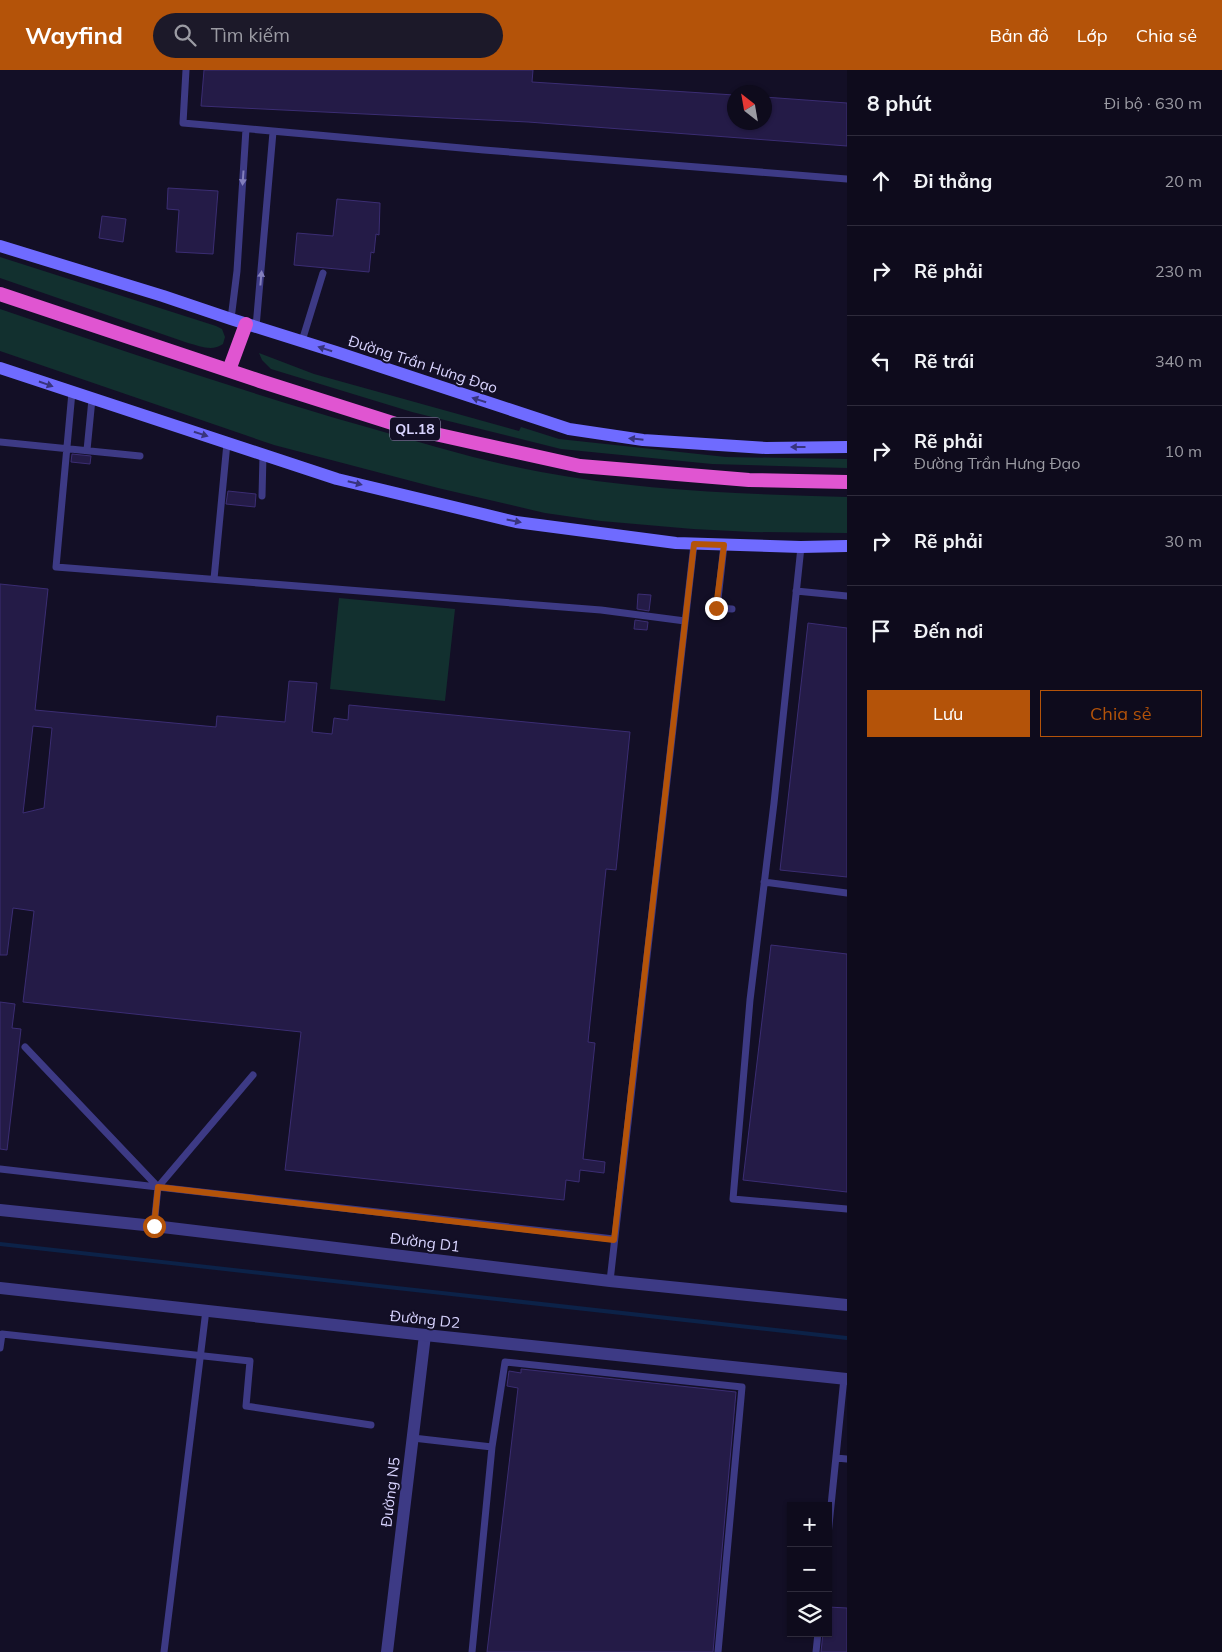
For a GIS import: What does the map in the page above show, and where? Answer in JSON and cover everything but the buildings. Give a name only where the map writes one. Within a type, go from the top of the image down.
[{"type":"highway","name":"QL.18","points":[[0,294],[404,426],[580,466],[749,480],[847,482]]},
{"type":"highway","points":[[229,370],[251,325]]},
{"type":"main road","name":"Đường Trần Hưng Đạo","points":[[0,246],[163,296],[231,320],[302,341],[569,429],[595,434],[672,442],[766,448],[847,447]]},
{"type":"main road","points":[[0,368],[337,479],[516,522],[676,543],[801,547],[847,546]]},
{"type":"street","name":"Đường D1","points":[[0,1210],[154,1226],[610,1281],[847,1305]]},
{"type":"street","name":"Đường D2","points":[[0,1288],[426,1335],[846,1378]]},
{"type":"street","name":"Đường N5","points":[[387,1652],[426,1335]]},
{"type":"lane","points":[[186,70],[183,123],[273,132],[847,178]]},
{"type":"lane","points":[[231,320],[237,271],[246,129]]},
{"type":"lane","points":[[251,325],[273,132]]},
{"type":"lane","points":[[302,341],[323,274]]},
{"type":"lane","points":[[72,392],[56,567],[601,610],[685,621]]},
{"type":"lane","points":[[87,450],[92,399]]},
{"type":"lane","points":[[0,442],[140,456]]},
{"type":"lane","points":[[214,579],[227,443]]},
{"type":"lane","points":[[262,496],[264,455]]},
{"type":"lane","points":[[610,1281],[694,544]]},
{"type":"lane","points":[[724,545],[716,608],[732,608]]},
{"type":"lane","points":[[801,547],[774,803],[750,1000],[733,1199],[847,1209]]},
{"type":"lane","points":[[796,591],[847,596]]},
{"type":"lane","points":[[764,882],[847,893]]},
{"type":"lane","points":[[26,1047],[158,1187]]},
{"type":"lane","points":[[154,1226],[158,1187],[253,1075]]},
{"type":"lane","points":[[0,1169],[614,1240]]},
{"type":"lane","points":[[164,1652],[206,1310]]},
{"type":"lane","points":[[0,1348],[2,1334],[250,1361],[246,1406],[371,1425]]},
{"type":"lane","points":[[472,1652],[492,1447],[505,1362],[742,1387],[718,1652]]},
{"type":"lane","points":[[831,1502],[846,1378]]},
{"type":"lane","points":[[413,1438],[492,1447]]},
{"type":"lane","points":[[836,1458],[847,1459]]},
{"type":"lane","points":[[816,1652],[818,1637]]},
{"type":"green space","points":[[0,257],[216,326],[222,329],[225,337],[223,344],[215,348],[201,347],[0,278]]},
{"type":"green space","points":[[0,309],[181,370],[317,413],[519,468],[617,484],[732,493],[847,497],[847,533],[693,529],[601,521],[545,513],[438,488],[274,445],[0,351]]},
{"type":"green space","points":[[259,353],[314,374],[519,431],[521,427],[559,439],[726,457],[847,459],[847,468],[712,464],[561,449],[412,412],[271,369],[262,360]]},
{"type":"green space","points":[[339,598],[455,609],[445,701],[330,689]]},
{"type":"waterway","points":[[0,1244],[847,1338]]},
{"type":"route","points":[[154,1226],[158,1187],[614,1240],[694,544],[724,545],[716,608]]}]
